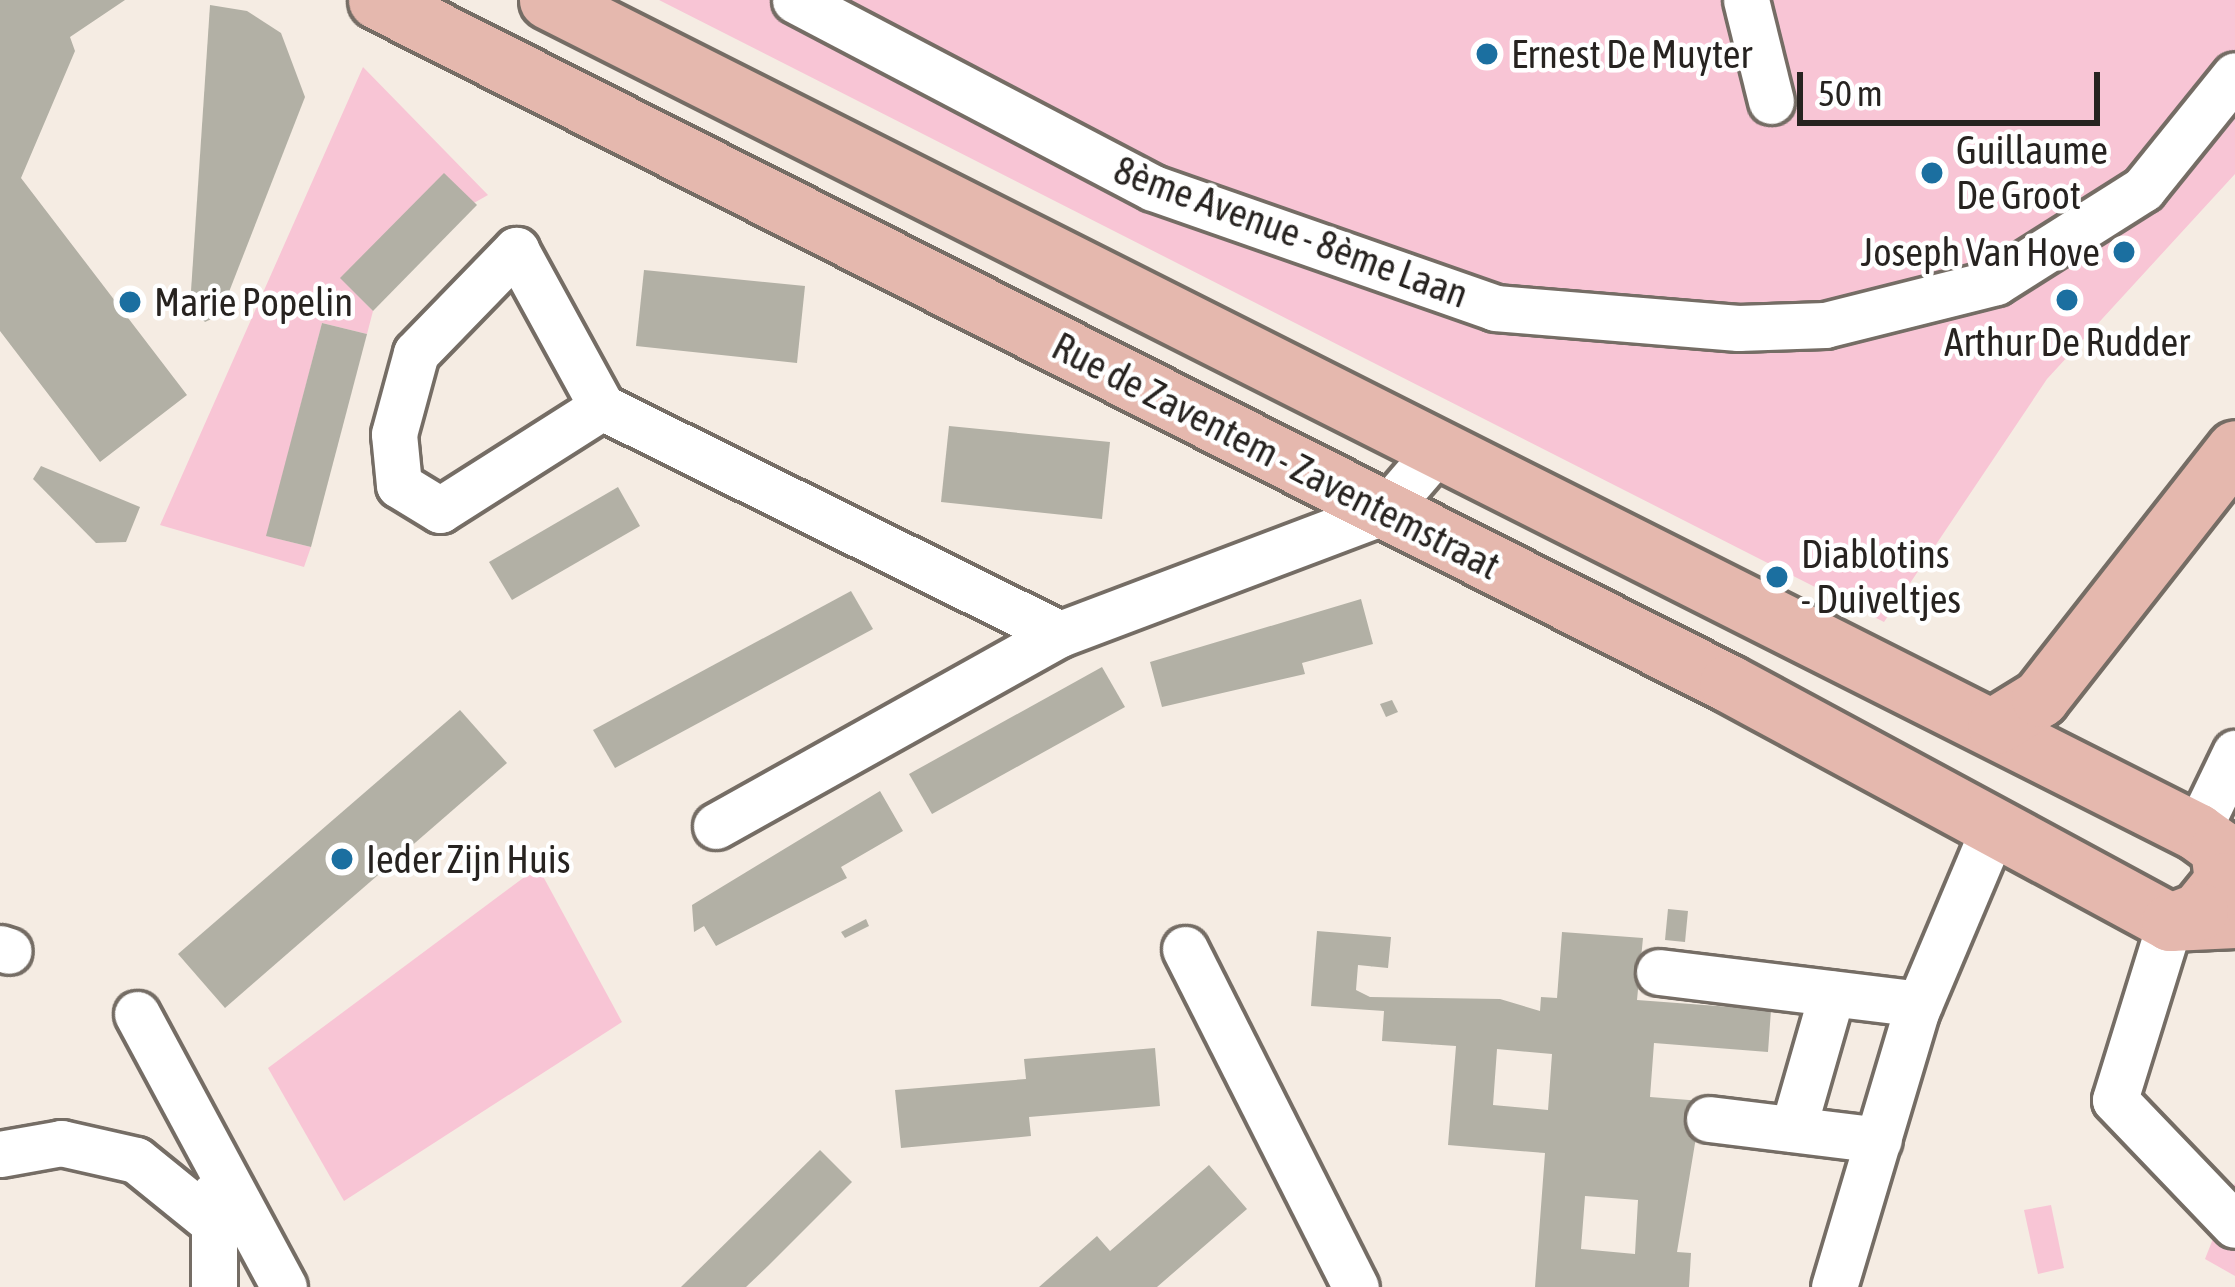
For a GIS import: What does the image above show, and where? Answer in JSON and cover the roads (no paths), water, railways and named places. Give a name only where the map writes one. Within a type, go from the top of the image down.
[{"type":"main road","name":"Rue de Zaventem - Zaventemstraat","points":[[377,0],[1385,511],[2170,922]]},
{"type":"main road","name":"Rue de Zaventem - Zaventemstraat","points":[[548,0],[1441,446],[1831,652],[1996,725],[2197,832]]},
{"type":"main road","points":[[1996,725],[2041,698],[2235,449]]},
{"type":"main road","points":[[1798,724],[1831,652]]},
{"type":"main road","points":[[2170,922],[2198,911],[2223,881],[2219,848],[2197,832]]},
{"type":"main road","points":[[2170,922],[2235,919]]},
{"type":"street","name":"8ème Avenue - 8ème Laan","points":[[795,0],[1153,188],[1496,308],[1825,325],[1933,304],[2055,249],[2143,189],[2235,75]]},
{"type":"street","points":[[1746,0],[1771,101]]},
{"type":"street","points":[[602,407],[440,510],[399,484],[394,434],[416,353],[516,250],[602,407],[1060,634]]},
{"type":"street","points":[[716,826],[1060,634],[1385,511],[1441,446]]},
{"type":"street","points":[[2197,832],[2235,753]]},
{"type":"street","points":[[1834,1287],[1919,1004],[1993,830]]},
{"type":"street","points":[[2170,922],[2115,1100],[2235,1226]]},
{"type":"street","points":[[1186,949],[1356,1287]]},
{"type":"street","points":[[1658,972],[1919,1004]]},
{"type":"street","points":[[1792,1129],[1832,993]]},
{"type":"street","points":[[137,1014],[284,1287]]},
{"type":"street","points":[[1709,1119],[1879,1139]]},
{"type":"street","points":[[0,1154],[61,1143],[136,1160],[215,1224]]},
{"type":"street","points":[[213,1155],[214,1287]]},
{"type":"place","name":"Ernest De Muyter","points":[[1487,54]]},
{"type":"place","name":"Guillaume De Groot","points":[[1932,173]]},
{"type":"place","name":"Joseph Van Hove","points":[[2124,252]]},
{"type":"place","name":"Arthur De Rudder","points":[[2067,300]]},
{"type":"place","name":"Marie Popelin","points":[[130,302]]},
{"type":"place","name":"Diablotins - Duiveltjes","points":[[1777,577]]},
{"type":"place","name":"Ieder Zijn Huis","points":[[342,859]]}]
